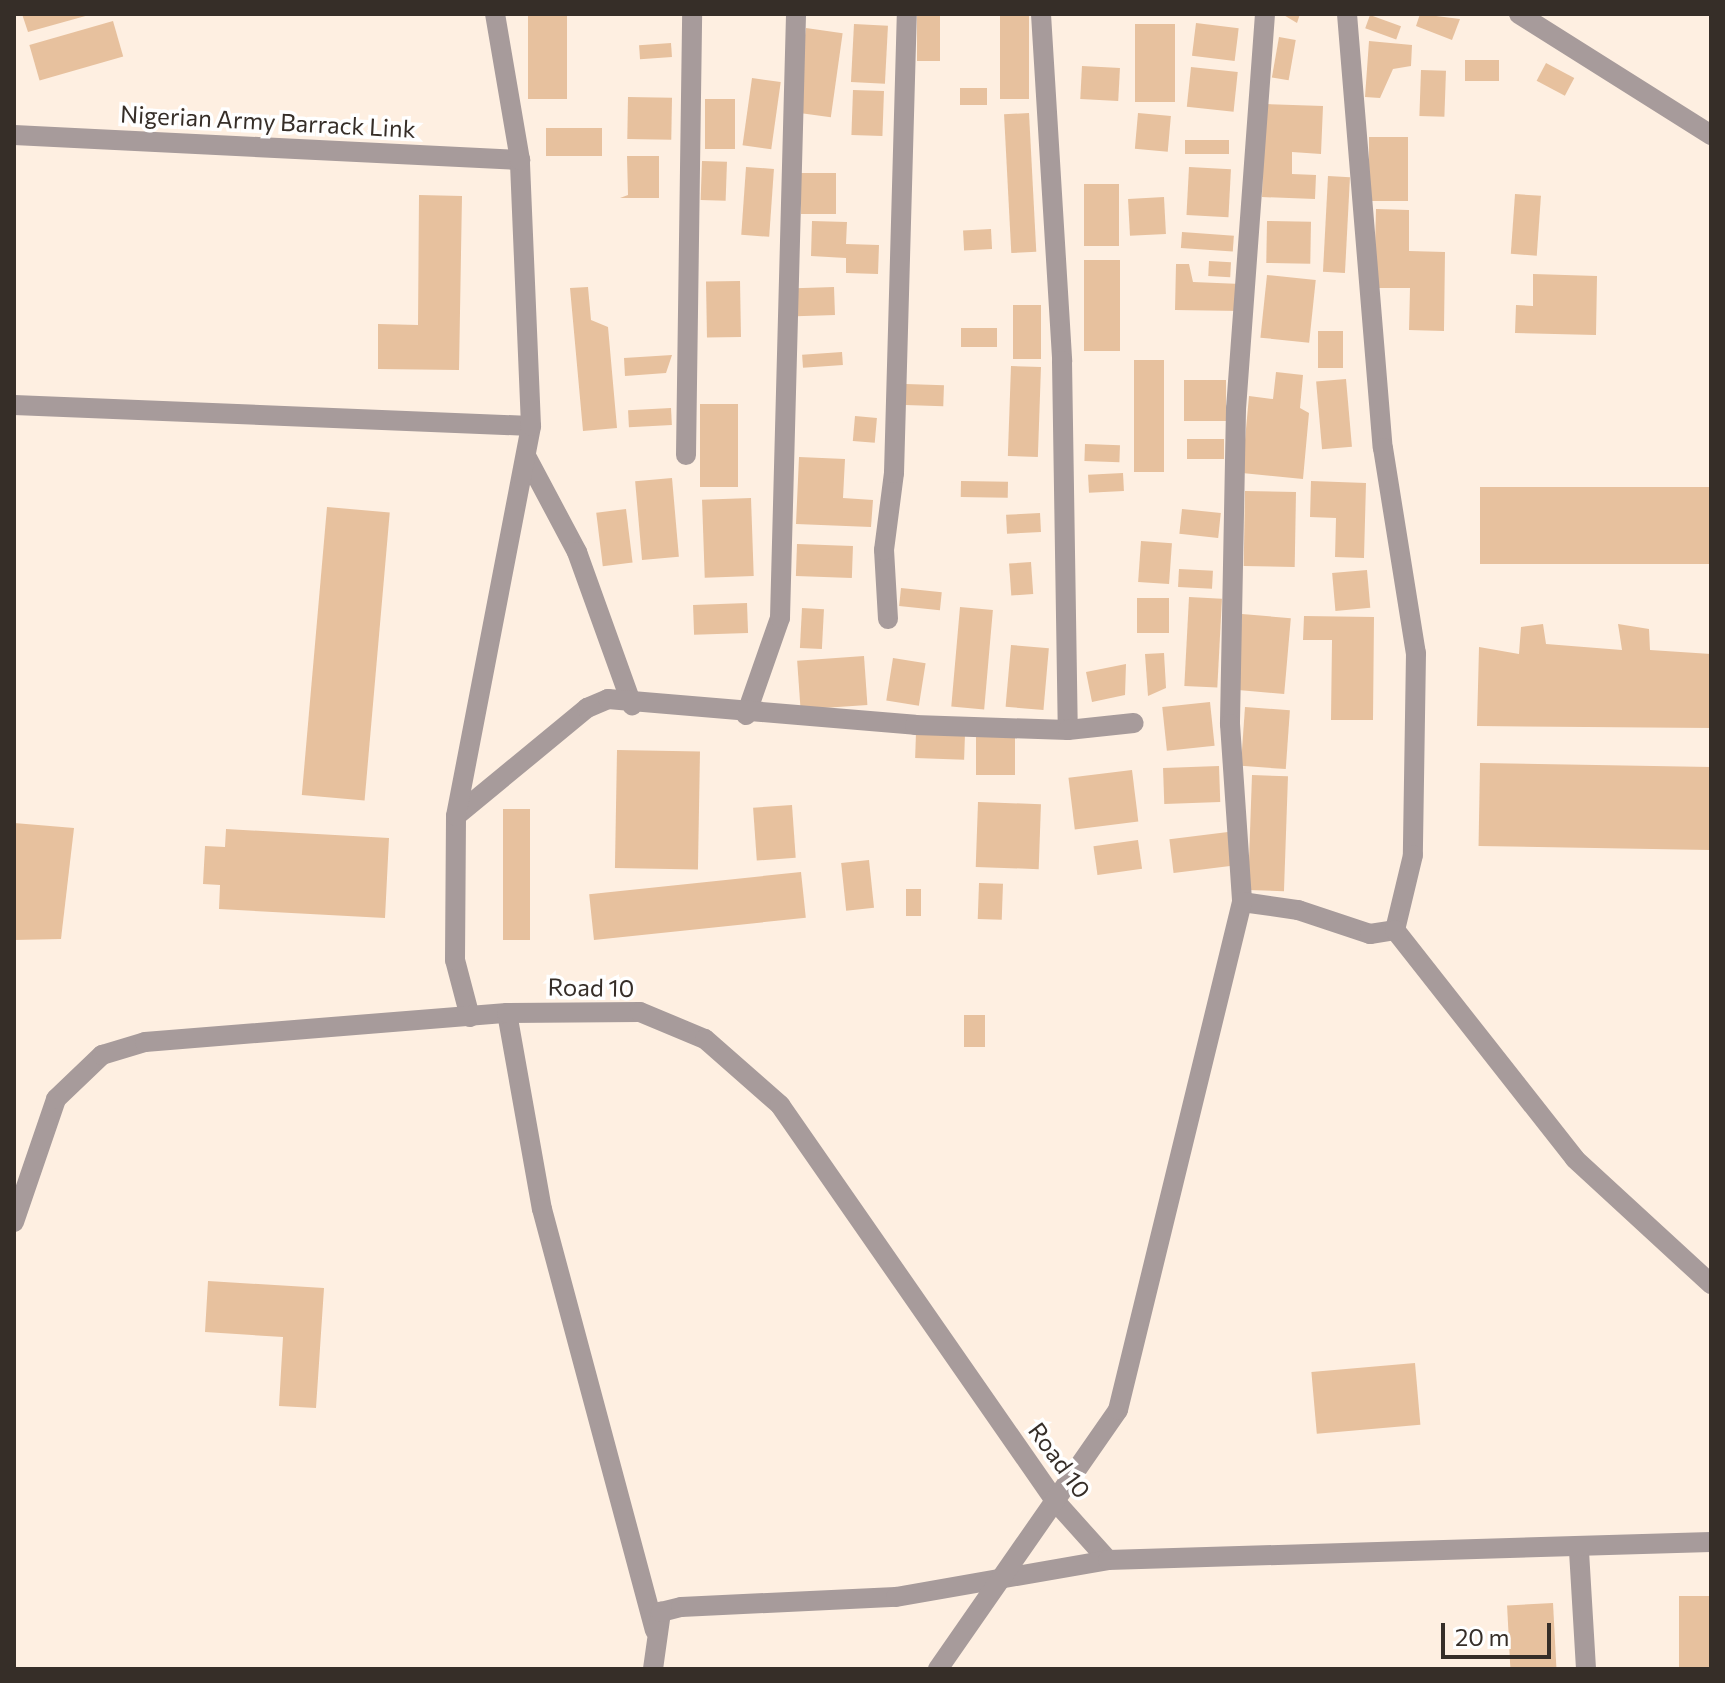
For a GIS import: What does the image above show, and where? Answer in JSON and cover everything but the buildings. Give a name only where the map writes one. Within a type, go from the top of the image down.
[{"type":"street","points":[[470,1017],[455,960],[456,816],[531,426],[520,160],[495,14]]},
{"type":"street","points":[[686,455],[692,14]]},
{"type":"street","points":[[746,715],[780,618],[796,14]]},
{"type":"street","points":[[888,619],[884,550],[894,473],[907,14]]},
{"type":"street","points":[[1041,14],[1062,361],[1068,730]]},
{"type":"street","points":[[938,1669],[998,1576],[1118,1410],[1242,902],[1230,724],[1236,409],[1265,14]]},
{"type":"street","points":[[1347,14],[1380,419],[1416,653],[1413,855],[1395,930]]},
{"type":"street","points":[[1519,14],[1711,135]]},
{"type":"street","name":"Nigerian Army Barrack Link","points":[[14,135],[520,160]]},
{"type":"street","points":[[14,405],[531,426]]},
{"type":"street","points":[[526,456],[577,552],[632,705]]},
{"type":"street","points":[[456,816],[587,708],[608,699],[632,705],[746,715],[1068,730],[1134,723]]},
{"type":"street","points":[[1242,902],[1298,910],[1370,934],[1395,930]]},
{"type":"street","points":[[1395,930],[1575,1159],[1711,1284]]},
{"type":"street","name":"Road 10","points":[[14,1222],[56,1099],[102,1055],[145,1042],[507,1013],[640,1012],[705,1039],[746,1070],[832,1173],[1055,1501],[1108,1560]]},
{"type":"street","points":[[507,1013],[542,1209],[655,1630]]},
{"type":"street","points":[[653,1669],[655,1630],[661,1612],[681,1607],[896,1597],[998,1576],[1108,1560],[1579,1551],[1711,1542]]},
{"type":"street","points":[[1579,1551],[1586,1669]]}]
